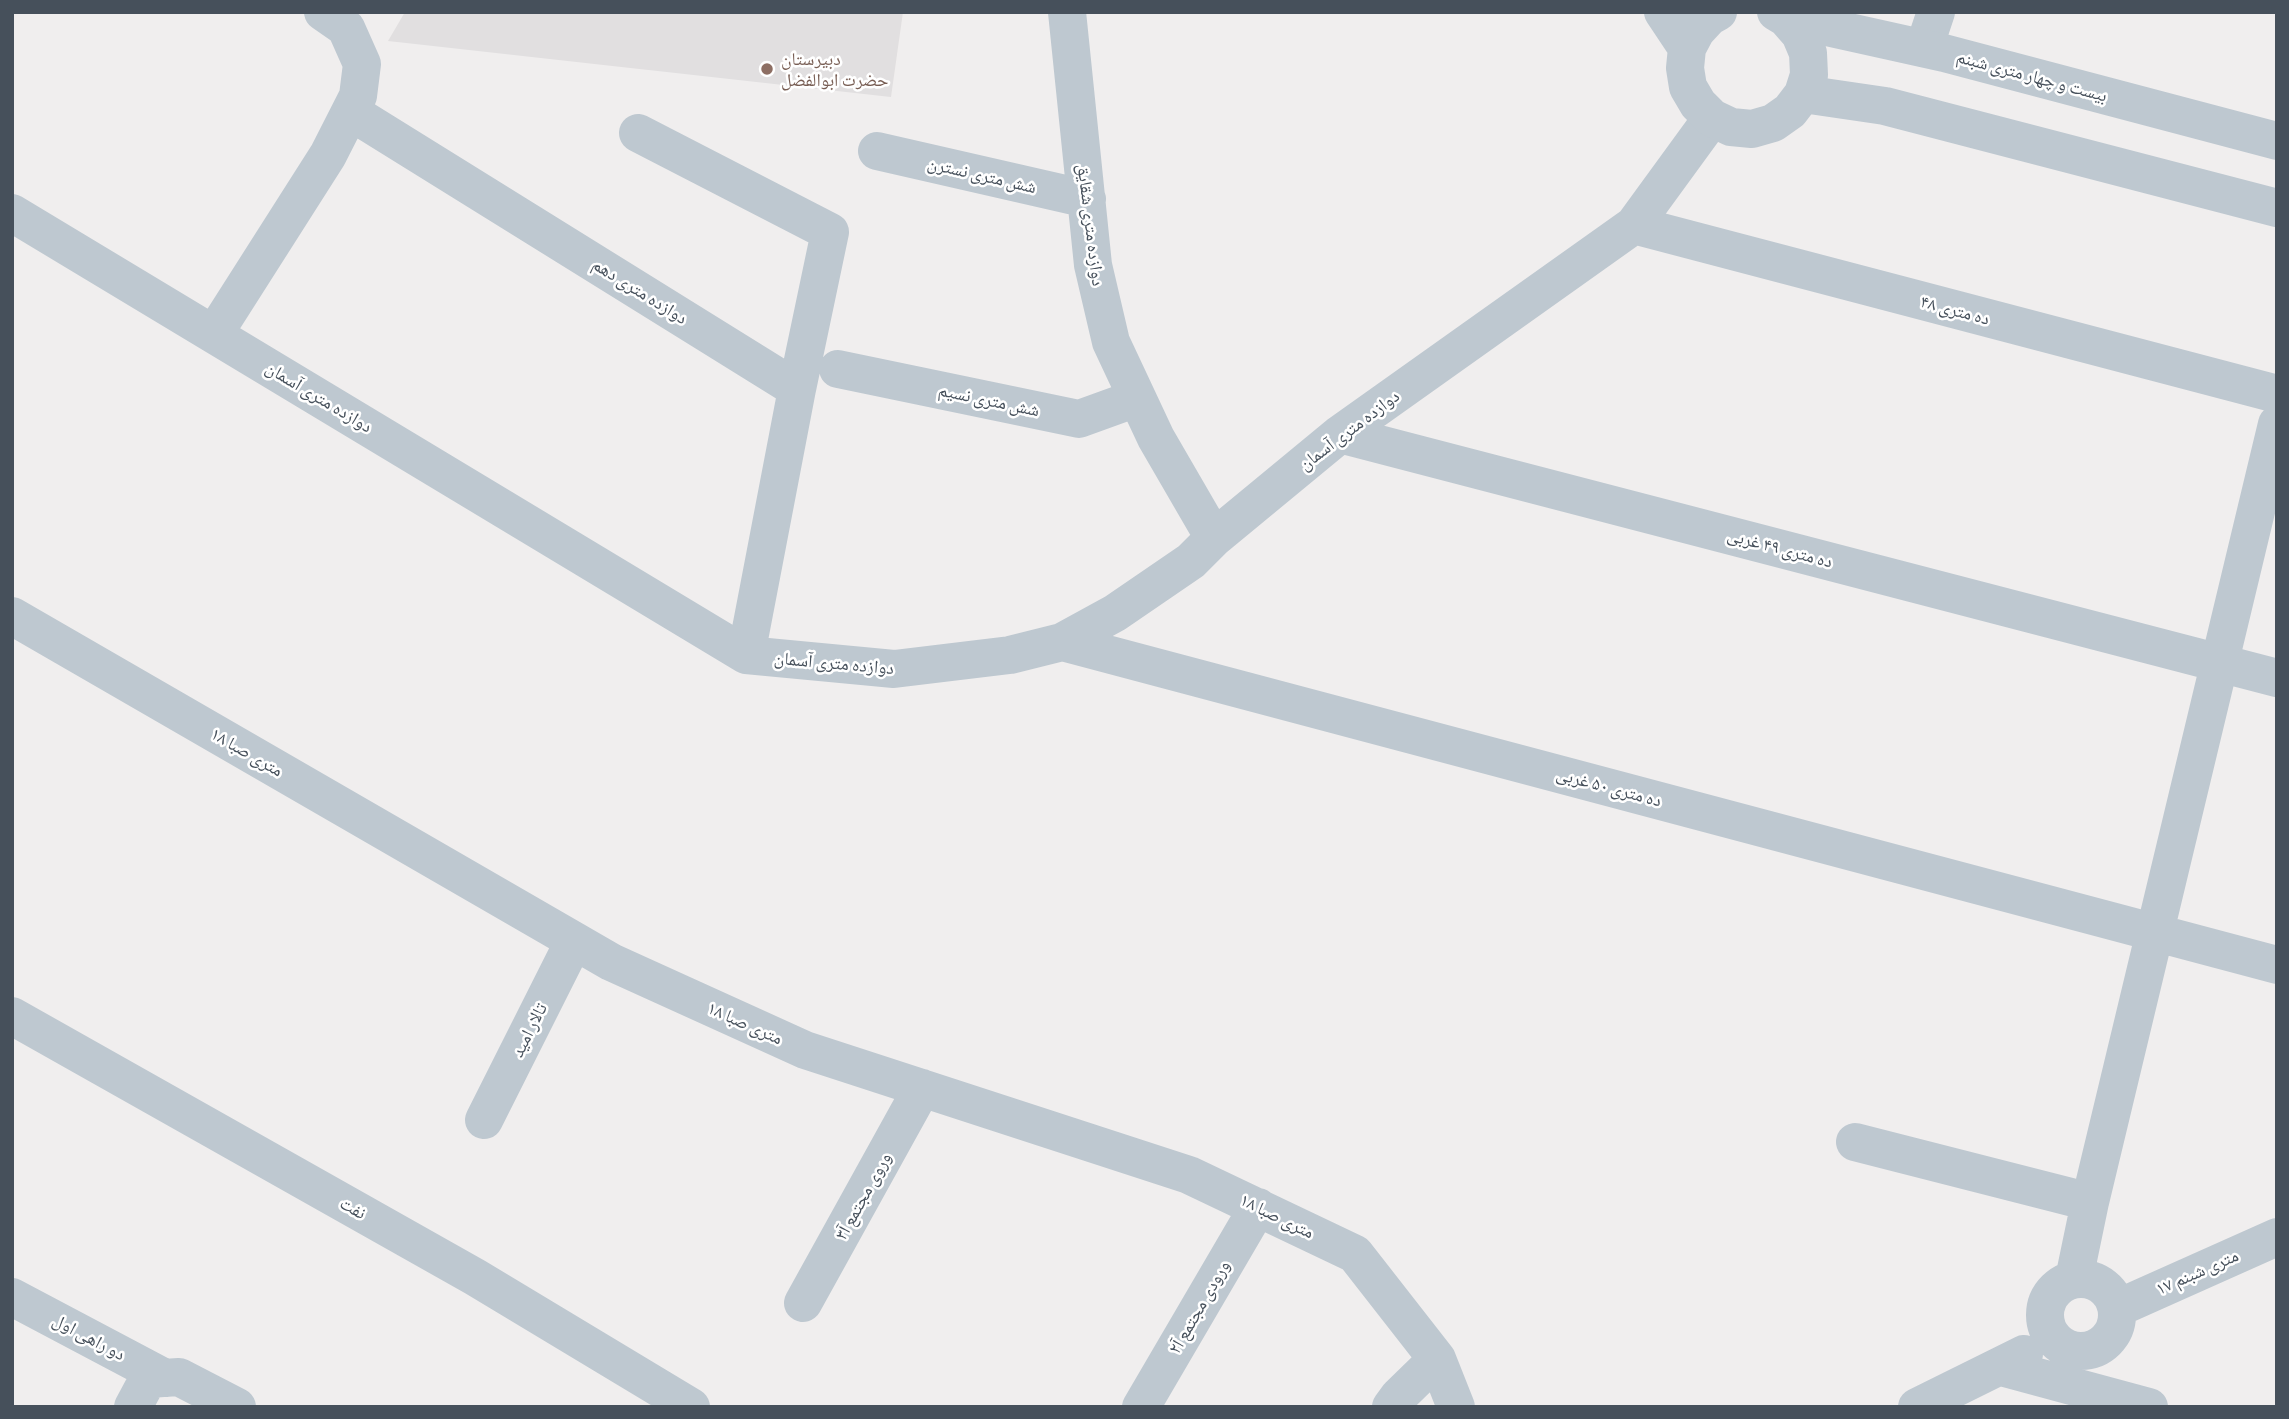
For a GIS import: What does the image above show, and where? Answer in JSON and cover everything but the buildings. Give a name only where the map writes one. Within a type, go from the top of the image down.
[{"type":"street","points":[[214,334],[328,155],[358,96],[362,64],[346,28],[323,12]]},
{"type":"street","name":"دوازده متری شقایق","points":[[1067,12],[1093,265],[1111,342],[1156,438],[1214,538]]},
{"type":"street","points":[[1663,12],[1688,48]]},
{"type":"street","points":[[1718,12],[1696,31],[1688,48],[1685,68],[1688,87],[1698,104],[1712,118],[1731,127],[1752,129],[1773,123],[1790,111],[1803,94],[1809,75],[1808,53],[1800,34],[1781,15]]},
{"type":"street","points":[[1924,48],[1936,12]]},
{"type":"street","name":"بیست و چهار متری شبنم","points":[[1781,15],[1924,48],[2277,141]]},
{"type":"street","points":[[1803,94],[1885,106],[2277,208]]},
{"type":"street","name":"دوازده متری دهم","points":[[351,112],[797,389]]},
{"type":"street","name":"دوازده متری آسمان","points":[[12,213],[746,655],[894,669],[1010,655],[1062,642],[1115,613],[1191,561],[1214,538],[1340,434],[1634,225],[1712,118]]},
{"type":"street","points":[[638,133],[830,232],[746,655]]},
{"type":"street","name":"شش متری نسترن","points":[[877,151],[1087,199]]},
{"type":"street","name":"ده متری ۴۸","points":[[1634,225],[2277,394]]},
{"type":"street","name":"شش متری نسیم","points":[[838,369],[1079,419],[1137,398]]},
{"type":"street","points":[[2074,1279],[2090,1202],[2277,424]]},
{"type":"street","name":"ده متری ۴۹ غربی","points":[[1340,434],[2277,678]]},
{"type":"street","name":"متری صبا ۱۸","points":[[12,616],[611,962],[805,1050],[1189,1175],[1355,1254],[1437,1359],[1456,1407]]},
{"type":"street","name":"ده متری ۵۰ غربی","points":[[1062,642],[2277,965]]},
{"type":"street","name":"تالار امید","points":[[484,1120],[574,941]]},
{"type":"street","name":"نفت","points":[[12,1016],[475,1277],[691,1407]]},
{"type":"street","name":"وروی مجتمع آ۳","points":[[803,1303],[922,1088]]},
{"type":"street","points":[[1855,1142],[2090,1202]]},
{"type":"street","name":"ورودی مجتمع آ۲","points":[[1141,1407],[1258,1207]]},
{"type":"street","name":"۱۷ متری شبنم","points":[[2118,1308],[2277,1237]]},
{"type":"street","points":[[2086,1278],[2097,1282],[2114,1297],[2118,1308],[2118,1320],[2107,1341],[2097,1348],[2085,1351],[2073,1351],[2062,1346],[2047,1328],[2044,1315],[2053,1292],[2062,1283],[2074,1279],[2086,1278]]},
{"type":"street","name":"دو راهی اول","points":[[12,1297],[165,1378],[179,1377],[237,1407]]},
{"type":"street","points":[[1917,1407],[2001,1367],[2053,1338]]},
{"type":"street","points":[[1391,1407],[1437,1359]]},
{"type":"street","points":[[2001,1367],[2149,1407]]},
{"type":"street","points":[[133,1407],[148,1379],[165,1378]]},
{"type":"shaded area","name":"دبیرستان حضرت ابوالفضل","points":[[405,12],[903,12],[891,97],[388,41]]},
{"type":"place","name":"دبیرستان حضرت ابوالفضل","points":[[767,69]]}]
